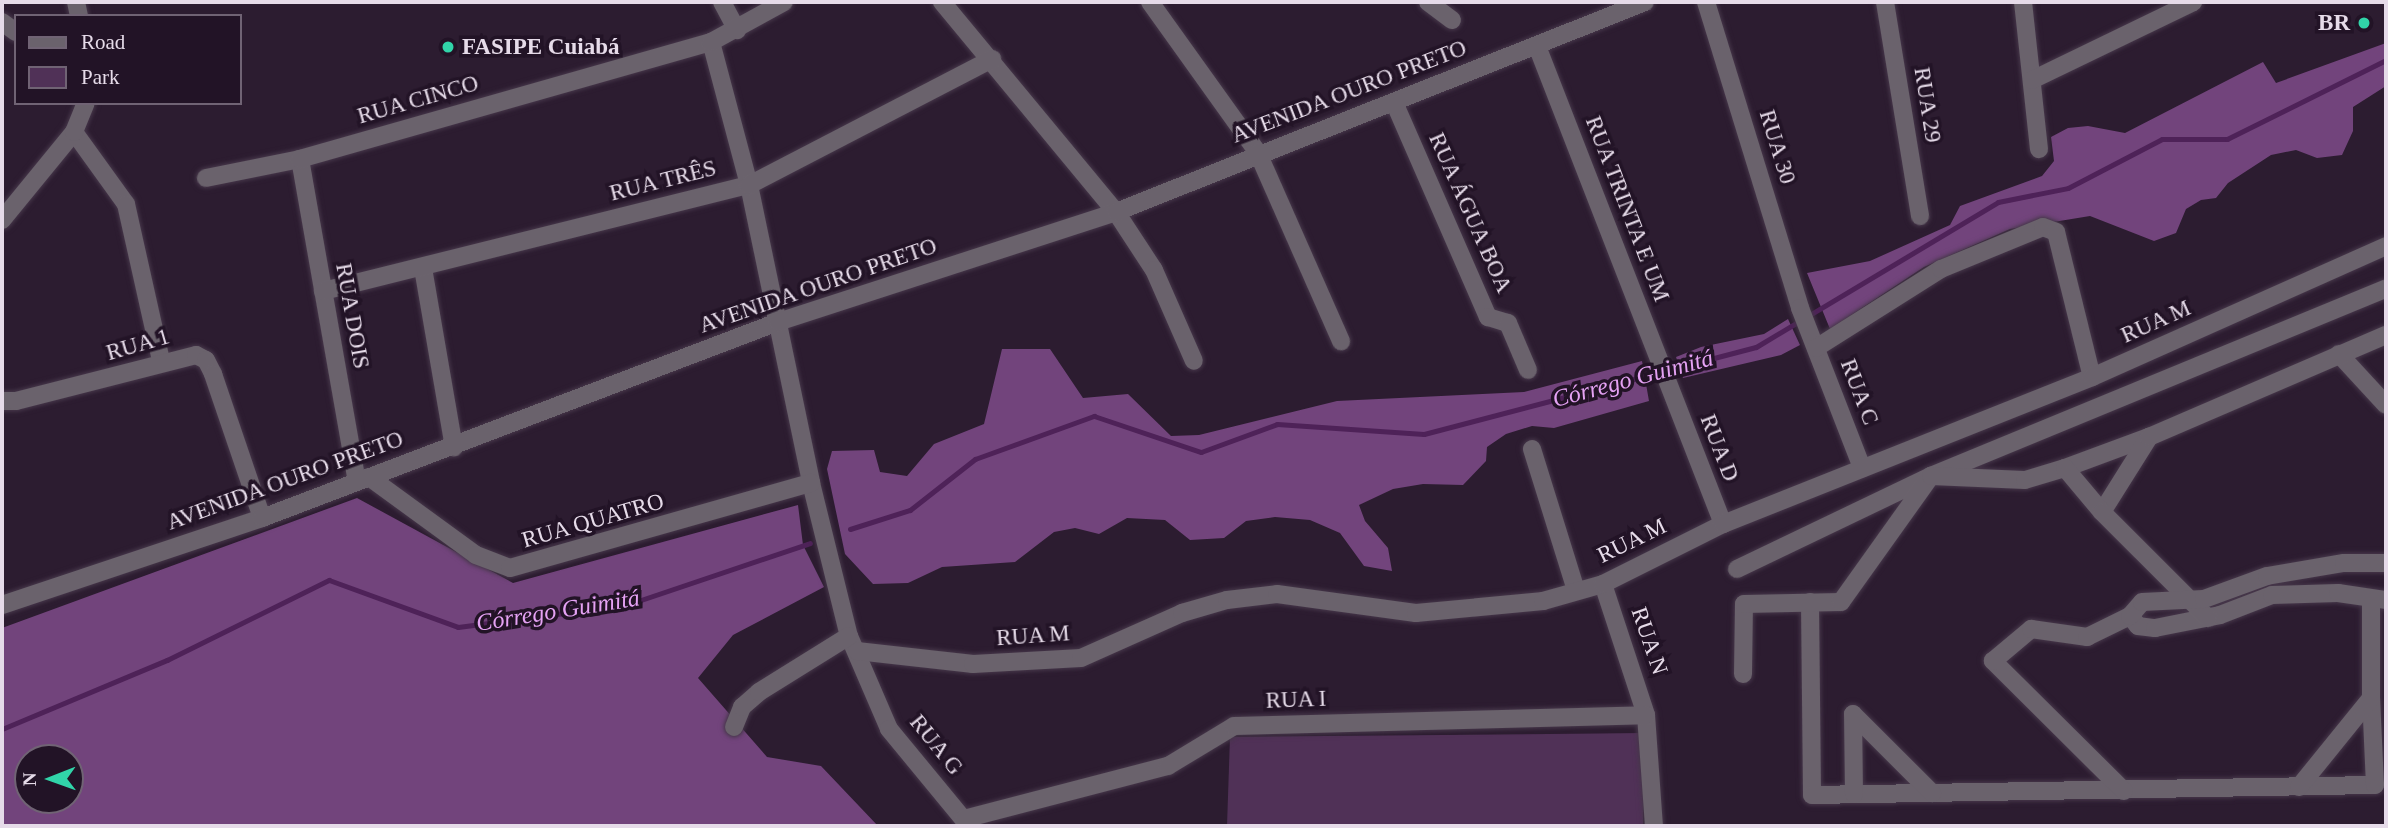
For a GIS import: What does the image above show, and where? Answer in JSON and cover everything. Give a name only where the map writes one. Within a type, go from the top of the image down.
[{"type":"street","points":[[722,2],[737,30]]},
{"type":"street","name":"RUA CINCO","points":[[206,178],[300,159],[711,42],[784,2]]},
{"type":"street","points":[[942,2],[992,58],[1116,212],[1154,270],[1194,361]]},
{"type":"street","points":[[1150,2],[1258,153],[1341,341]]},
{"type":"street","points":[[1428,2],[1452,20]]},
{"type":"street","name":"AVENIDA OURO PRETO","points":[[2,606],[262,518],[778,322],[1116,212],[1258,153],[1645,2]]},
{"type":"street","name":"RUA 30","points":[[1706,2],[1800,308],[1813,341]]},
{"type":"street","name":"RUA 29","points":[[1885,2],[1920,216]]},
{"type":"street","points":[[2023,2],[2039,149]]},
{"type":"street","points":[[2032,80],[2193,2]]},
{"type":"street","points":[[711,42],[749,185],[811,483],[853,644],[759,692],[742,708],[734,727]]},
{"type":"street","name":"RUA TRINTA E UM","points":[[1537,46],[1670,389]]},
{"type":"street","name":"RUA TRÊS","points":[[323,291],[749,185],[992,58]]},
{"type":"street","name":"RUA ÁGUA BOA","points":[[1394,102],[1488,317],[1508,323],[1528,370]]},
{"type":"street","points":[[2,220],[74,132],[85,105]]},
{"type":"street","points":[[74,132],[126,204],[161,361]]},
{"type":"street","name":"RUA DOIS","points":[[300,159],[323,291],[363,479]]},
{"type":"street","points":[[1813,341],[1941,270],[2024,232],[2043,227],[2056,232],[2092,377]]},
{"type":"street","name":"RUA M","points":[[853,644],[973,664],[1081,658],[1182,613],[1227,600],[1277,594],[1416,612],[1531,603],[1603,584],[1723,524],[2092,377],[2386,246]]},
{"type":"street","points":[[422,268],[454,447]]},
{"type":"street","points":[[1737,569],[1931,476],[2386,288]]},
{"type":"street","points":[[1931,476],[2025,480],[2066,468],[2149,437],[2386,335]]},
{"type":"street","name":"RUA C","points":[[1813,341],[1862,468]]},
{"type":"street","points":[[2339,354],[2386,405]]},
{"type":"street","name":"RUA 1","points":[[2,401],[16,401],[107,380],[161,361],[196,355],[206,360],[262,518]]},
{"type":"street","name":"RUA D","points":[[1670,389],[1723,524]]},
{"type":"street","points":[[2102,512],[2149,437]]},
{"type":"street","points":[[1532,449],[1576,590]]},
{"type":"street","points":[[2066,468],[2102,512],[2193,600],[2208,618]]},
{"type":"street","points":[[1743,674],[1744,604],[1841,601],[1931,476]]},
{"type":"street","name":"RUA QUATRO","points":[[363,479],[476,555],[510,568],[528,567],[811,483]]},
{"type":"street","points":[[2338,593],[2344,563]]},
{"type":"street","points":[[2124,791],[1993,661],[2031,629],[2087,637],[2130,616],[2142,602],[2193,600],[2229,593],[2267,576],[2344,563],[2386,563]]},
{"type":"street","name":"RUA N","points":[[1603,584],[1646,715],[1654,826]]},
{"type":"street","points":[[1810,602],[1812,795],[2375,786],[2371,698],[2379,601],[2338,593],[2272,595],[2208,618],[2145,628],[2132,622],[2130,616]]},
{"type":"street","name":"RUA G","points":[[853,644],[889,729],[967,822]]},
{"type":"street","points":[[2298,786],[2371,698]]},
{"type":"street","points":[[1854,794],[1853,714],[1932,793]]},
{"type":"street","name":"RUA I","points":[[967,822],[1168,766],[1234,726],[1646,715]]},
{"type":"green space","points":[[1644,733],[1643,826],[1227,826],[1230,737]]},
{"type":"shaded area","points":[[2386,43],[2386,86],[2353,107],[2353,131],[2342,155],[2317,158],[2296,150],[2271,155],[2228,183],[2216,198],[2201,200],[2186,209],[2176,233],[2154,241],[2090,216],[2010,229],[1924,267],[1830,329],[1807,273],[1870,261],[1950,225],[1960,206],[2042,176],[2054,161],[2051,137],[2068,128],[2088,126],[2125,133],[2263,62],[2276,83]]},
{"type":"shaded area","points":[[1788,319],[1800,345],[1781,355],[1683,378],[1676,357],[1701,347],[1764,334]]},
{"type":"shaded area","points":[[1002,349],[1050,349],[1083,398],[1128,394],[1171,436],[1199,435],[1337,401],[1524,392],[1642,361],[1649,401],[1554,428],[1532,426],[1506,434],[1487,447],[1486,461],[1463,485],[1423,484],[1393,489],[1359,505],[1365,521],[1388,548],[1392,571],[1364,566],[1340,533],[1310,520],[1275,517],[1246,521],[1224,538],[1190,540],[1165,520],[1127,518],[1099,534],[1075,528],[1054,532],[1015,562],[942,567],[908,583],[873,584],[845,554],[827,469],[832,451],[874,450],[880,472],[907,476],[934,444],[984,424]]},
{"type":"shaded area","points":[[357,498],[513,583],[798,505],[803,545],[824,587],[733,635],[698,678],[767,757],[821,766],[878,826],[2,826],[2,628]]},
{"type":"waterway","name":"Córrego Guimitá","points":[[850,529],[910,510],[975,459],[1094,416],[1201,452],[1277,424],[1424,434],[1756,347],[1998,202],[2068,188],[2162,139],[2227,139],[2386,60]]},
{"type":"waterway","name":"Córrego Guimitá","points":[[2,729],[167,660],[329,580],[458,627],[626,605],[810,543]]},
{"type":"place","name":"BR","points":[[2364,23]]},
{"type":"place","name":"FASIPE Cuiabá","points":[[448,47]]}]
